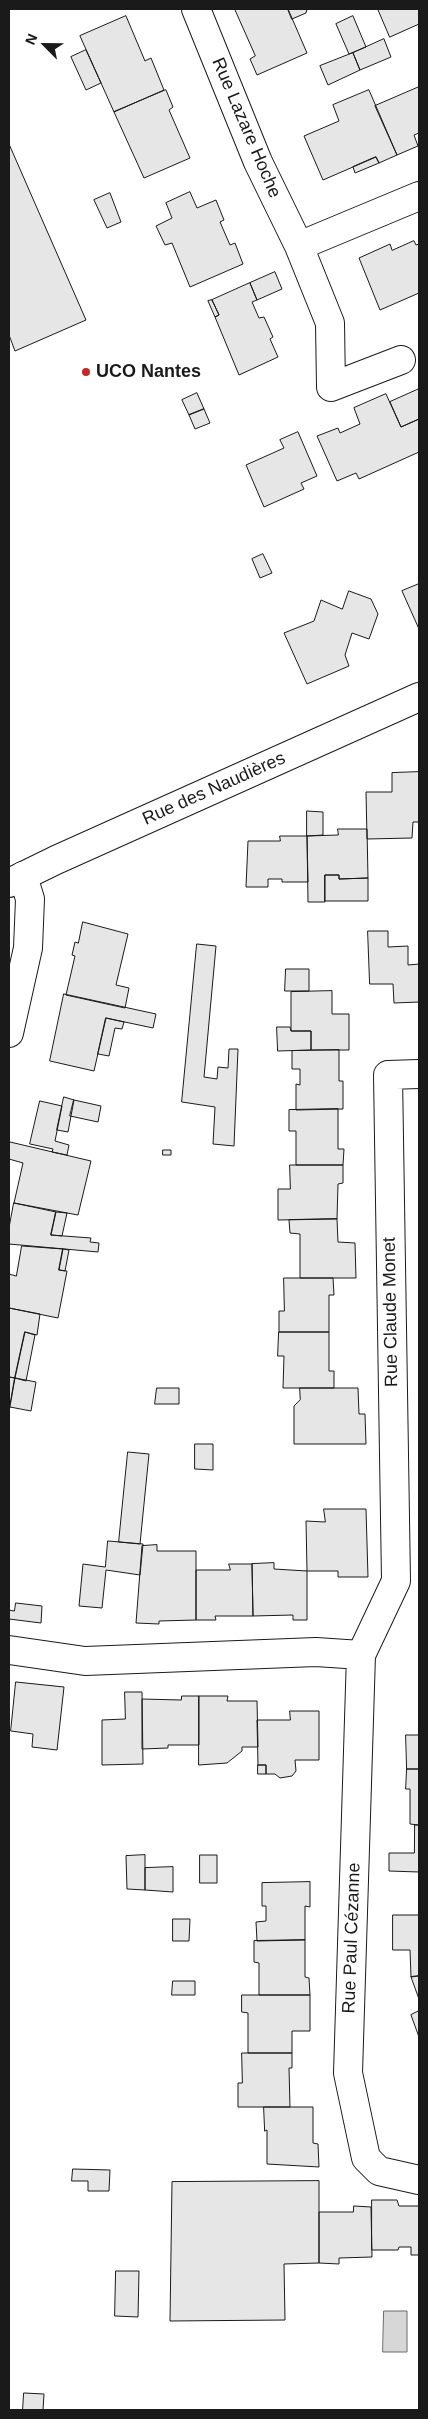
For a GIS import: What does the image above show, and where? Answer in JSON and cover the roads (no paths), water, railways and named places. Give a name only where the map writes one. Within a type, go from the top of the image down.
[{"type":"street","name":"Rue Lazare Hoche","points":[[196,9],[258,162],[299,246],[330,323],[331,387],[401,360]]},
{"type":"street","points":[[299,246],[419,196]]},
{"type":"street","name":"Rue des Naudières","points":[[16,880],[419,697]]},
{"type":"street","points":[[9,1033],[28,948],[30,899],[16,880]]},
{"type":"street","name":"Rue Claude Monet","points":[[396,1581],[388,1074],[419,1074]]},
{"type":"street","name":"Rue Paul Cézanne","points":[[396,1581],[361,1656],[348,2073],[366,2158],[379,2171],[419,2180]]},
{"type":"street","points":[[9,1650],[85,1661],[316,1652],[361,1656]]},
{"type":"place","name":"UCO Nantes","points":[[86,372]]}]
